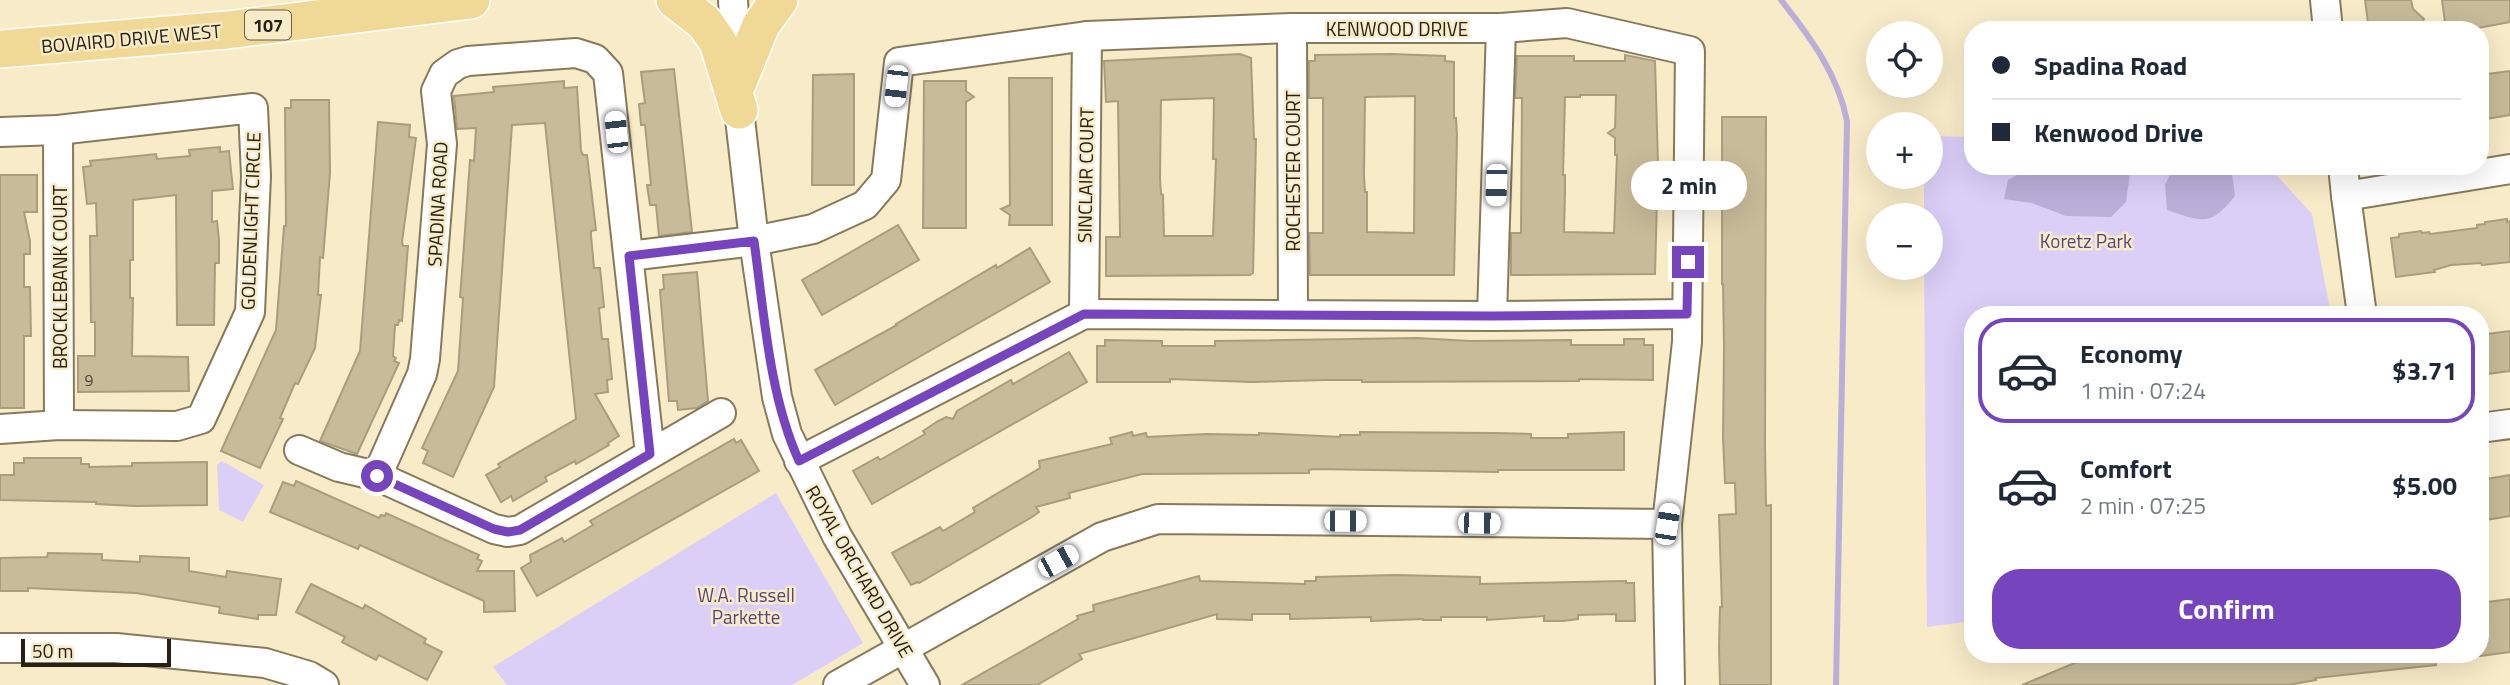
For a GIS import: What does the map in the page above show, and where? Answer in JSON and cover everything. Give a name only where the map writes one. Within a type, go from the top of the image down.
[{"type":"main road","name":"BOVAIRD DRIVE WEST","points":[[0,49],[227,30],[471,0]]},
{"type":"main road","points":[[675,0],[704,22],[718,42],[738,97]]},
{"type":"main road","points":[[738,97],[761,24],[779,0]]},
{"type":"street","name":"ROYAL ORCHARD DRIVE","points":[[733,0],[738,97],[754,241],[778,397],[787,434],[837,536],[925,685]]},
{"type":"street","points":[[2325,0],[2327,21]]},
{"type":"street","name":"KENWOOD DRIVE","points":[[754,241],[813,229],[865,205],[886,180],[899,62],[1087,36],[1292,28],[1502,28],[1567,23],[1690,51],[1685,356],[1667,524],[1670,685]]},
{"type":"street","name":"ROCHESTER COURT","points":[[1292,28],[1293,315]]},
{"type":"street","points":[[1492,316],[1502,28]]},
{"type":"street","name":"SINCLAIR COURT","points":[[1084,314],[1087,36]]},
{"type":"street","name":"SPADINA ROAD","points":[[377,476],[422,374],[425,359],[442,144],[436,91],[444,74],[458,64],[468,61],[567,53],[585,54],[603,66],[610,82],[650,454]]},
{"type":"street","name":"GOLDENLIGHT CIRCLE","points":[[0,132],[58,130],[253,108],[256,176],[250,312],[201,419],[177,426],[59,425],[0,429]]},
{"type":"street","name":"BROCKLEBANK COURT","points":[[58,130],[59,425]]},
{"type":"street","points":[[2489,172],[2510,169]]},
{"type":"street","points":[[2344,175],[2361,306]]},
{"type":"street","points":[[2346,196],[2474,175]]},
{"type":"street","points":[[629,256],[754,241]]},
{"type":"street","points":[[799,461],[1084,314],[1687,314]]},
{"type":"street","points":[[299,450],[339,467],[377,476],[494,529],[508,532],[520,530],[721,413]]},
{"type":"street","points":[[2489,427],[2510,424]]},
{"type":"street","points":[[838,685],[1102,537],[1158,519],[1667,524]]},
{"type":"street","points":[[0,648],[116,648],[265,663],[309,677],[324,685]]},
{"type":"green space","name":"Koretz Park","points":[[1943,136],[1964,137],[1964,175],[2276,175],[2312,214],[2329,306],[1964,306],[1964,622],[1927,627],[1924,280],[1943,280],[1943,203],[1924,203],[1924,189],[1943,189]]},
{"type":"green space","points":[[222,461],[264,485],[243,522],[219,510],[217,465]]},
{"type":"green space","name":"W.A. Russell Parkette","points":[[776,493],[863,643],[792,685],[507,685],[493,667]]},
{"type":"shaded area","points":[[2017,175],[2130,175],[2126,202],[2111,217],[2066,216],[2032,203],[2004,199],[2008,180]]},
{"type":"shaded area","points":[[2170,175],[2232,175],[2235,196],[2219,213],[2198,219],[2167,210],[2165,185]]},
{"type":"building","points":[[2365,0],[2411,0],[2413,9],[2424,19],[2423,21],[2368,21]]},
{"type":"building","points":[[2442,0],[2510,0],[2510,22],[2489,26],[2489,21],[2445,21]]},
{"type":"building","points":[[1240,54],[1251,58],[1256,139],[1253,273],[1106,276],[1106,237],[1120,237],[1118,101],[1106,102],[1104,61]],"holes":[[[1214,98],[1213,159],[1216,159],[1213,236],[1164,236],[1160,178],[1161,100]]]},
{"type":"building","points":[[1315,55],[1445,56],[1445,61],[1454,62],[1454,118],[1457,136],[1454,275],[1310,275],[1309,233],[1323,233],[1323,98],[1309,98],[1309,61],[1315,61]],"holes":[[[1415,96],[1414,233],[1367,232],[1367,192],[1364,175],[1365,97]]]},
{"type":"building","points":[[1625,55],[1655,61],[1658,164],[1655,274],[1511,275],[1511,233],[1521,233],[1522,98],[1515,98],[1517,56],[1574,56],[1574,61],[1625,61]],"holes":[[[1616,95],[1615,128],[1608,133],[1615,138],[1617,155],[1614,233],[1564,232],[1565,97]]]},
{"type":"building","points":[[674,69],[692,232],[659,236],[656,205],[650,205],[647,185],[651,185],[645,125],[641,125],[639,104],[645,103],[641,72]]},
{"type":"building","points":[[2510,71],[2510,115],[2489,118],[2489,74]]},
{"type":"building","points":[[854,74],[854,185],[812,185],[813,75]]},
{"type":"building","points":[[1009,78],[1052,78],[1052,225],[1009,225],[1010,215],[1001,209],[1010,205]]},
{"type":"building","points":[[564,81],[564,88],[577,87],[581,151],[583,155],[587,155],[596,230],[591,231],[594,268],[600,268],[604,307],[599,308],[602,339],[608,339],[612,379],[607,380],[608,392],[595,394],[619,436],[576,464],[575,461],[545,477],[547,481],[513,501],[511,496],[501,502],[486,475],[500,467],[498,464],[576,419],[545,123],[512,125],[494,387],[453,477],[423,463],[428,451],[422,448],[458,371],[463,298],[460,297],[470,160],[474,161],[476,128],[457,129],[454,96],[494,92],[493,87]]},
{"type":"building","points":[[924,81],[966,81],[966,91],[974,97],[966,102],[966,228],[923,228]]},
{"type":"building","points":[[291,100],[329,100],[330,173],[323,258],[320,257],[318,295],[321,295],[315,348],[298,384],[295,383],[280,418],[283,419],[260,468],[221,451],[276,330],[286,226],[285,108],[291,108]]},
{"type":"building","points":[[1722,117],[1766,117],[1765,446],[1766,506],[1771,505],[1771,685],[1720,685],[1722,607],[1719,515],[1736,514],[1735,483],[1725,483],[1723,438]]},
{"type":"building","points":[[378,122],[410,125],[409,137],[416,138],[402,242],[403,246],[408,246],[402,321],[399,320],[398,325],[395,325],[393,356],[396,358],[394,361],[399,363],[357,454],[320,441],[360,351]]},
{"type":"building","points":[[220,147],[220,152],[229,151],[233,189],[212,191],[212,222],[217,221],[219,240],[219,263],[215,263],[214,325],[177,325],[176,195],[133,200],[133,260],[130,260],[130,298],[133,298],[132,356],[188,357],[189,391],[78,392],[78,356],[95,356],[95,322],[91,322],[90,236],[97,236],[96,203],[87,204],[83,167],[91,166],[90,161],[156,154],[157,159],[190,156],[189,150]]},
{"type":"building","points":[[0,175],[37,175],[37,212],[24,212],[30,241],[30,254],[24,254],[24,287],[30,287],[31,336],[24,336],[24,408],[0,408]]},
{"type":"building","points":[[2507,219],[2507,222],[2510,221],[2510,262],[2451,265],[2434,270],[2435,272],[2396,277],[2391,238],[2421,231],[2430,234],[2477,228],[2477,225],[2485,222]]},
{"type":"building","points":[[898,225],[919,260],[822,315],[802,280]]},
{"type":"building","points":[[1030,248],[1050,282],[835,405],[815,370]]},
{"type":"building","points":[[697,272],[708,401],[697,408],[678,410],[677,401],[669,401],[660,290],[664,289],[663,275]]},
{"type":"building","points":[[2510,331],[2510,371],[2489,374],[2489,334]]},
{"type":"building","points":[[1417,338],[1470,341],[1571,340],[1571,345],[1624,345],[1624,339],[1644,339],[1644,345],[1653,345],[1653,380],[1251,382],[1170,379],[1170,382],[1097,382],[1097,346],[1105,346],[1105,340],[1162,341],[1162,346],[1215,346],[1215,341]]},
{"type":"building","points":[[1069,352],[1087,382],[872,504],[853,471],[878,457],[880,460],[925,434],[923,431],[938,421],[946,417],[953,419],[957,411],[1011,380],[1013,384]]},
{"type":"building","points":[[1132,432],[1133,436],[1146,433],[1147,437],[1259,433],[1340,437],[1360,435],[1360,432],[1531,434],[1531,438],[1568,438],[1568,434],[1624,432],[1624,470],[1498,472],[1313,469],[1309,470],[1309,473],[1142,474],[1069,493],[1070,498],[1036,507],[1039,512],[1032,517],[919,583],[911,585],[892,553],[940,527],[943,531],[975,512],[973,508],[1040,468],[1039,461],[1112,444],[1110,438]]},
{"type":"building","points":[[734,439],[736,443],[741,440],[759,471],[537,596],[521,568],[531,562],[530,555],[562,538],[564,542],[593,525],[590,521]]},
{"type":"building","points":[[24,458],[81,458],[81,464],[89,464],[89,467],[132,466],[132,463],[207,462],[207,505],[135,506],[96,502],[0,500],[0,475],[14,475],[14,463],[24,463]]},
{"type":"building","points":[[2510,475],[2510,516],[2489,520],[2489,478]]},
{"type":"building","points":[[296,481],[379,518],[386,513],[479,555],[477,559],[482,561],[477,571],[514,571],[515,611],[484,612],[484,601],[360,545],[358,549],[270,512],[283,482],[294,486]]},
{"type":"building","points":[[48,553],[102,554],[102,560],[140,562],[140,556],[189,558],[189,571],[226,577],[227,571],[281,579],[276,615],[258,615],[258,619],[219,613],[220,607],[136,593],[28,588],[28,591],[0,591],[0,558],[47,557]]},
{"type":"building","points":[[1199,576],[1200,581],[1305,584],[1305,581],[1316,581],[1316,577],[1480,577],[1480,584],[1626,581],[1634,583],[1635,621],[1616,621],[1616,614],[1578,615],[1578,619],[1563,621],[1544,621],[1544,616],[1487,620],[1487,617],[1441,617],[1441,620],[1371,621],[1371,617],[1290,619],[1290,614],[1252,614],[1252,620],[1217,619],[1217,614],[1079,654],[1082,659],[1037,685],[962,685],[1078,619],[1077,616],[1094,611],[1093,605]]},
{"type":"building","points":[[311,584],[363,609],[365,605],[426,639],[424,643],[442,652],[427,680],[379,655],[376,660],[342,642],[345,637],[296,612]]},
{"type":"building","points":[[2510,599],[2510,652],[2489,655],[2489,602]]},
{"type":"building","points":[[2075,663],[2436,665],[2315,678],[2316,680],[2288,685],[2022,685]]},
{"type":"waterway","points":[[1781,0],[1830,72],[1847,121],[1836,685]]},
{"type":"route","points":[[377,476],[501,532],[508,532],[520,530],[650,454],[629,256],[754,241],[778,397],[787,434],[799,461],[1084,314],[1687,314],[1688,262]]}]
